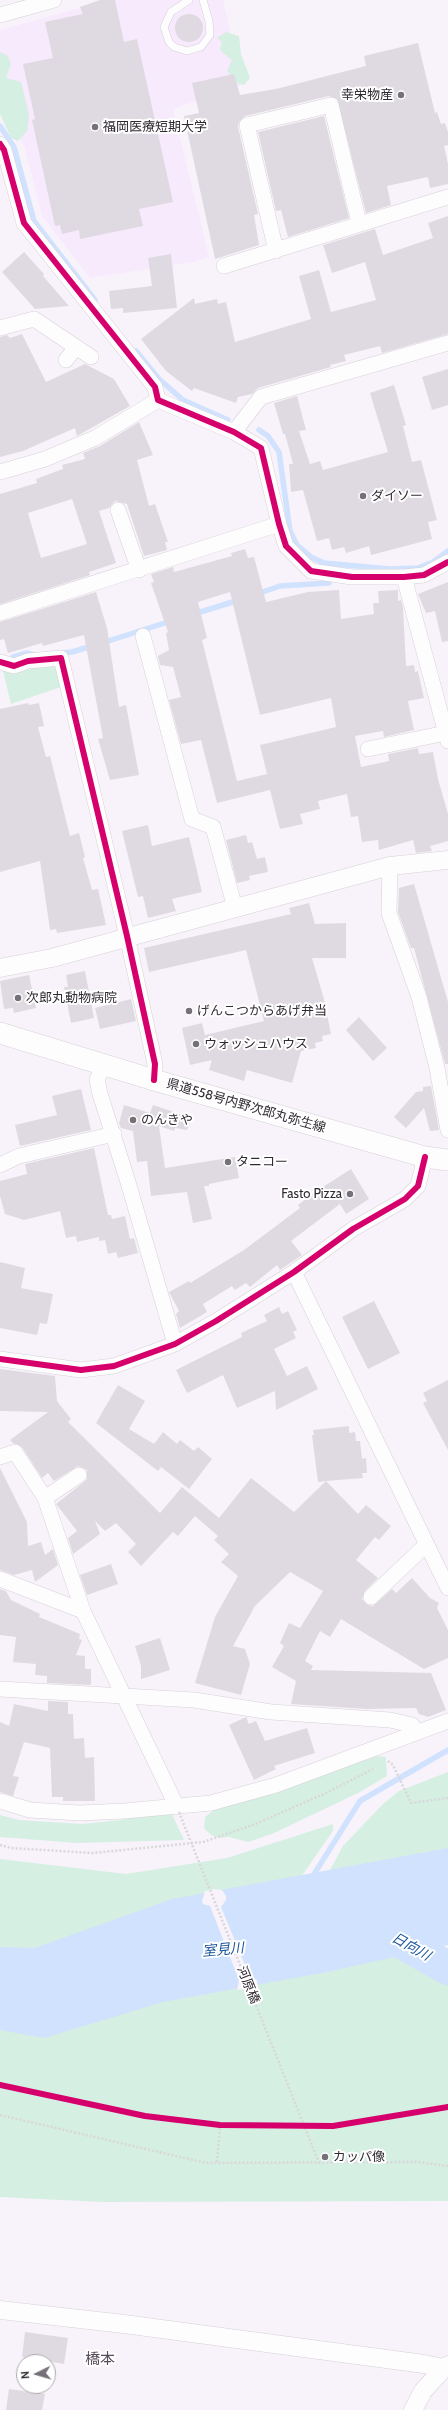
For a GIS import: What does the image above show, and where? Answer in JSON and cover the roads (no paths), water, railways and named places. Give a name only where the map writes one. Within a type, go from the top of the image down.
[{"type":"main road","name":"県道558号内野次郎丸弥生線","points":[[0,1033],[104,1066],[425,1157],[448,1160]]},
{"type":"street","points":[[0,15],[54,0]]},
{"type":"street","points":[[276,251],[247,125],[331,105],[359,223]]},
{"type":"street","points":[[0,144],[4,150],[24,223],[155,387],[158,400]]},
{"type":"street","points":[[224,266],[276,251],[359,223],[448,197]]},
{"type":"street","points":[[0,328],[34,319],[91,357]]},
{"type":"street","points":[[234,432],[261,397],[448,343]]},
{"type":"street","points":[[66,360],[76,347]]},
{"type":"street","points":[[158,400],[234,432],[262,448],[279,524],[286,546],[311,571],[352,576],[404,577],[424,575],[448,562]]},
{"type":"street","points":[[0,472],[45,459],[96,438],[158,400]]},
{"type":"street","points":[[118,510],[139,570]]},
{"type":"street","points":[[0,614],[279,524]]},
{"type":"street","points":[[368,749],[447,737],[404,577]]},
{"type":"street","points":[[143,636],[192,819],[213,827],[235,908]]},
{"type":"street","points":[[5,664],[61,658],[127,936],[155,1064],[154,1080]]},
{"type":"street","points":[[0,968],[52,958],[127,936],[390,866],[448,860]]},
{"type":"street","points":[[390,866],[389,913],[397,939],[419,997],[437,1068],[448,1130]]},
{"type":"street","points":[[104,1066],[97,1080],[100,1094],[114,1134],[175,1344]]},
{"type":"street","points":[[0,1165],[19,1156],[114,1134]]},
{"type":"street","points":[[0,1359],[81,1370],[114,1366],[175,1344],[216,1321],[294,1272],[352,1229],[405,1199],[418,1186],[425,1157]]},
{"type":"street","points":[[294,1272],[448,1588]]},
{"type":"street","points":[[0,1458],[15,1452],[45,1498],[83,1612],[178,1809]]},
{"type":"street","points":[[45,1498],[79,1475]]},
{"type":"street","points":[[371,1597],[426,1545]]},
{"type":"street","points":[[0,1580],[83,1612]]},
{"type":"street","points":[[0,1689],[194,1700],[271,1712],[390,1720],[412,1725],[416,1732]]},
{"type":"street","points":[[0,1801],[30,1810],[79,1813],[178,1809],[276,1785],[448,1721]]},
{"type":"street","points":[[0,2310],[147,2327],[446,2367]]},
{"type":"street","points":[[413,2410],[423,2391],[446,2367]]},
{"type":"lane","points":[[189,0],[170,12],[164,27],[169,42],[174,47],[188,52],[201,47],[210,35],[211,28],[203,0]]},
{"type":"water","name":"室見川","points":[[448,1848],[448,1945],[327,1972],[163,2002],[44,2038],[0,2030],[0,1947],[35,1948],[172,1899]]},
{"type":"waterway","points":[[0,126],[14,147],[34,221],[95,300]]},
{"type":"waterway","points":[[136,351],[159,379],[183,400],[228,420]]},
{"type":"waterway","points":[[259,430],[268,436],[279,452],[290,531],[297,545],[311,557],[324,563],[390,569],[418,568],[433,562],[448,551]]},
{"type":"waterway","points":[[257,594],[280,586],[329,583]]},
{"type":"waterway","points":[[194,614],[239,600]]},
{"type":"waterway","points":[[102,643],[171,621]]},
{"type":"waterway","points":[[60,653],[72,652],[92,646]]},
{"type":"waterway","points":[[8,663],[13,657],[27,653],[34,655]]},
{"type":"waterway","points":[[311,1879],[360,1801],[448,1750]]},
{"type":"waterway","name":"日向川","points":[[377,1928],[448,1968]]},
{"type":"place","name":"幸栄物産","points":[[401,95]]},
{"type":"place","name":"福岡医療短期大学","points":[[95,127]]},
{"type":"place","name":"ダイソー","points":[[363,496]]},
{"type":"place","name":"次郎丸動物病院","points":[[18,998]]},
{"type":"place","name":"げんこつからあげ弁当","points":[[189,1011]]},
{"type":"place","name":"ウォッシュハウス","points":[[196,1044]]},
{"type":"place","name":"のんきや","points":[[133,1120]]},
{"type":"place","name":"タニコー","points":[[228,1162]]},
{"type":"place","name":"Fasto Pizza","points":[[350,1194]]},
{"type":"place","name":"カッパ像","points":[[325,2157]]},
{"type":"district","name":"橋本","points":[[100,2360]]}]
